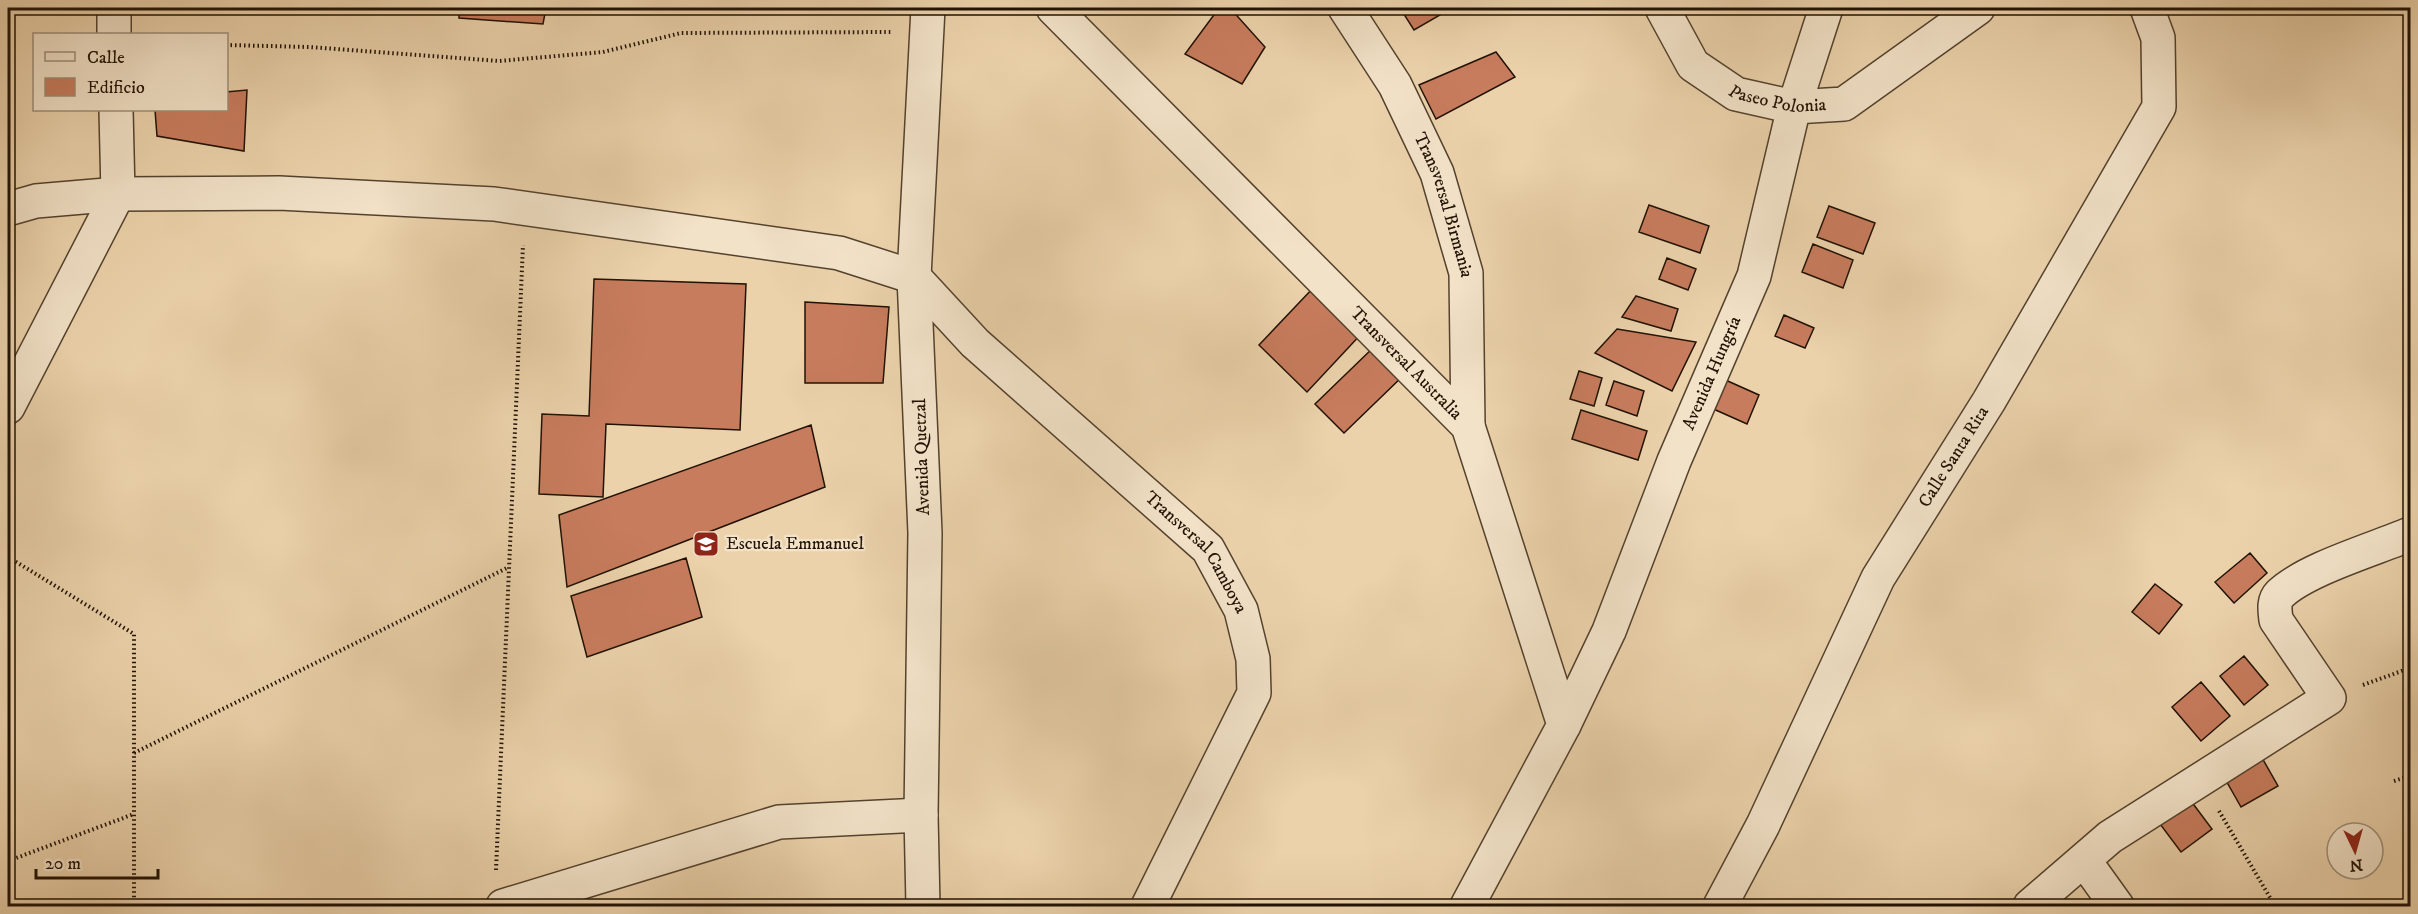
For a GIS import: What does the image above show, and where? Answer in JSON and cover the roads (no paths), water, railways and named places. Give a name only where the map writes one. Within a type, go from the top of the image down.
[{"type":"street","points":[[114,8],[114,33]]},
{"type":"street","name":"Transversal Australia","points":[[1053,8],[1468,426],[1564,725]]},
{"type":"street","name":"Transversal Birmania","points":[[1344,8],[1395,85],[1437,173],[1466,273],[1468,426]]},
{"type":"street","name":"Paseo Polonia","points":[[1662,8],[1693,65],[1736,94],[1794,107],[1844,104],[1978,8]]},
{"type":"street","name":"Avenida Hungría","points":[[1564,725],[1609,631],[1674,461],[1754,276],[1794,107],[1826,8]]},
{"type":"street","name":"Calle Santa Rita","points":[[1720,906],[1762,825],[1878,578],[1989,401],[2159,107],[2158,38],[2147,8]]},
{"type":"street","name":"Avenida Quetzal","points":[[923,906],[921,815],[926,533],[914,277],[928,20]]},
{"type":"street","points":[[8,407],[118,194],[116,111]]},
{"type":"street","points":[[8,209],[36,201],[118,194],[279,193],[494,204],[839,254],[914,277]]},
{"type":"street","name":"Transversal Camboya","points":[[914,277],[975,343],[1208,549],[1241,610],[1253,659],[1254,693],[1148,906]]},
{"type":"street","points":[[2030,906],[2110,837],[2329,698],[2276,620],[2274,606],[2278,595],[2312,574],[2410,534]]},
{"type":"street","points":[[1467,906],[1564,725]]},
{"type":"street","points":[[503,906],[779,822],[921,815]]},
{"type":"street","points":[[2084,860],[2117,906]]},
{"type":"place","name":"Escuela Emmanuel","points":[[706,544]]}]
